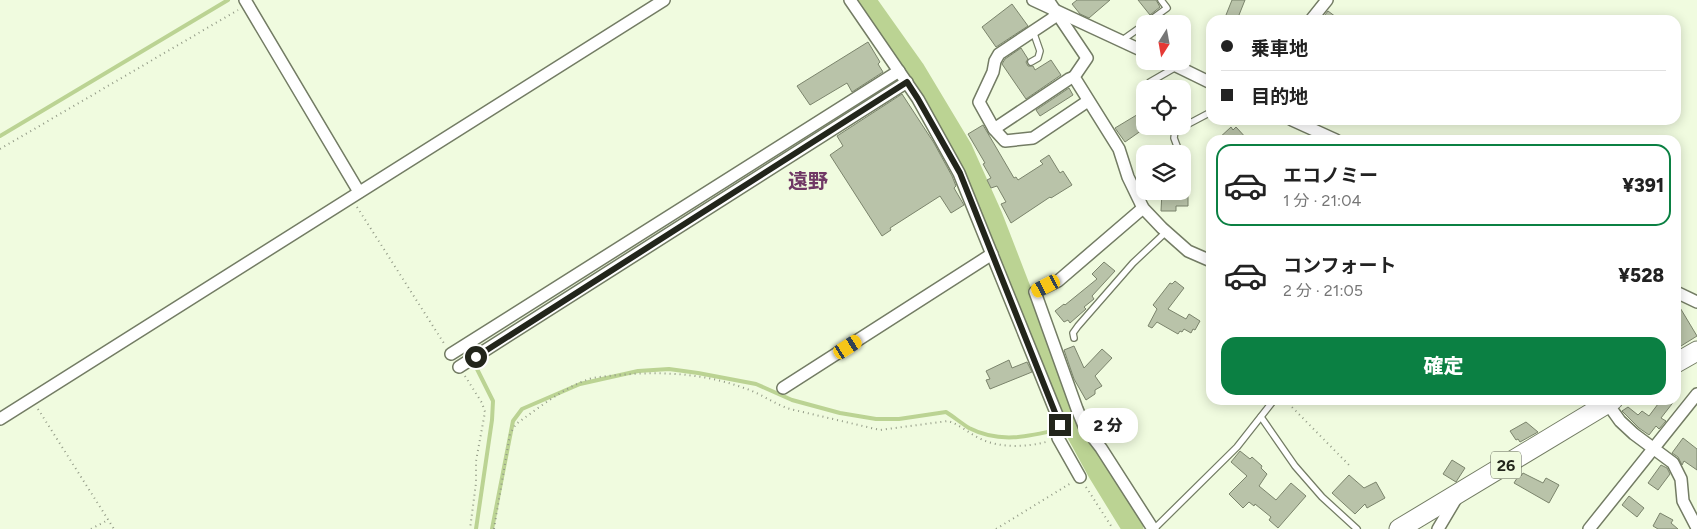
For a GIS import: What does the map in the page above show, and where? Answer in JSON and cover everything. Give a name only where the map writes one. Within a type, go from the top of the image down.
[{"type":"main road","points":[[1681,360],[1697,351]]},
{"type":"main road","name":"26","points":[[1399,529],[1602,405]]},
{"type":"street","points":[[0,419],[664,0]]},
{"type":"street","points":[[850,0],[918,99],[960,173],[1057,415],[1060,425],[1058,438],[1080,477]]},
{"type":"street","points":[[1033,0],[1136,48]]},
{"type":"street","points":[[994,129],[1069,79],[1074,78],[1087,58],[1048,0]]},
{"type":"street","points":[[1315,15],[1327,0]]},
{"type":"street","points":[[247,2],[355,194]]},
{"type":"street","points":[[1056,12],[1053,18],[1000,54],[995,61],[994,72],[979,102],[994,129],[1005,141],[1032,138],[1088,101]]},
{"type":"street","points":[[1183,70],[1206,81]]},
{"type":"street","points":[[451,354],[899,71]]},
{"type":"street","points":[[1074,78],[1119,149],[1128,177],[1143,208],[1188,251],[1206,259]]},
{"type":"street","points":[[459,367],[907,82]]},
{"type":"street","points":[[1303,125],[1325,135]]},
{"type":"street","points":[[1143,208],[1058,281],[1035,292],[1084,426],[1101,448],[1154,529]]},
{"type":"street","points":[[783,388],[992,254]]},
{"type":"street","points":[[1681,294],[1697,302]]},
{"type":"street","points":[[1589,529],[1697,394]]},
{"type":"street","points":[[1610,405],[1620,421],[1673,462],[1681,480],[1684,501],[1697,528]]},
{"type":"street","points":[[1057,415],[1077,409]]},
{"type":"street","points":[[1438,529],[1459,493]]},
{"type":"lane","points":[[1157,15],[1167,8],[1162,0]]},
{"type":"lane","points":[[1031,62],[1038,58],[1040,51],[1033,31]]},
{"type":"lane","points":[[1122,41],[1136,31]]},
{"type":"lane","points":[[1154,80],[1172,70]]},
{"type":"lane","points":[[1177,145],[1174,138],[1175,131],[1206,115]]},
{"type":"lane","points":[[1074,338],[1073,333],[1078,326],[1133,263],[1166,232]]},
{"type":"lane","points":[[1154,529],[1238,447],[1270,405]]},
{"type":"lane","points":[[1261,417],[1295,466],[1322,497],[1357,529]]},
{"type":"path","points":[[0,149],[247,2]]},
{"type":"path","points":[[355,194],[451,354]]},
{"type":"path","points":[[459,367],[482,403],[485,412],[476,461],[476,483],[470,529]]},
{"type":"path","points":[[494,529],[512,429],[516,424],[566,390],[592,378],[669,373],[691,374],[719,379],[747,388],[790,410],[880,430],[948,421],[956,423],[983,440],[1003,445],[1032,445],[1058,438]]},
{"type":"path","points":[[32,398],[114,529]]},
{"type":"path","points":[[1291,405],[1349,465]]},
{"type":"path","points":[[996,529],[1080,477],[1113,529]]},
{"type":"path","points":[[91,529],[108,520]]},
{"type":"building","points":[[1077,0],[1110,0],[1089,18],[1080,14],[1072,4]]},
{"type":"building","points":[[1138,0],[1156,0],[1160,7],[1150,15]]},
{"type":"building","points":[[1232,0],[1245,0],[1239,15],[1226,15]]},
{"type":"building","points":[[1012,4],[1028,26],[996,47],[982,27]]},
{"type":"building","points":[[1328,11],[1333,15],[1325,15]]},
{"type":"building","points":[[868,42],[880,62],[878,64],[883,72],[852,92],[847,83],[810,105],[797,86]]},
{"type":"building","points":[[1021,48],[1028,59],[1026,62],[1028,66],[1033,66],[1035,70],[1051,60],[1061,75],[1026,99],[1002,64],[1005,59]]},
{"type":"building","points":[[1069,88],[1073,95],[1040,116],[1036,110]]},
{"type":"building","points":[[902,94],[934,143],[952,176],[956,186],[954,188],[964,205],[951,213],[940,196],[890,228],[891,230],[882,236],[830,155],[843,146],[837,136]]},
{"type":"building","points":[[1136,115],[1136,134],[1125,142],[1115,128]]},
{"type":"building","points":[[983,125],[1014,178],[1016,177],[1018,180],[1043,164],[1040,161],[1049,155],[1060,173],[1063,171],[1072,185],[1011,223],[1001,204],[1006,202],[997,186],[991,188],[987,180],[991,178],[983,164],[985,163],[968,134]]},
{"type":"building","points":[[1231,127],[1233,130],[1236,127],[1243,135],[1222,135]]},
{"type":"building","points":[[1162,200],[1188,200],[1188,206],[1176,206],[1176,211],[1161,211]]},
{"type":"building","points":[[1104,262],[1115,271],[1092,296],[1094,299],[1084,307],[1086,309],[1070,323],[1068,320],[1064,322],[1055,311],[1097,279],[1092,274]]},
{"type":"building","points":[[1175,281],[1184,288],[1168,309],[1186,319],[1189,314],[1200,321],[1191,333],[1184,329],[1178,334],[1157,322],[1152,328],[1148,326],[1157,309],[1153,305],[1170,283],[1172,284]]},
{"type":"building","points":[[1681,309],[1697,336],[1681,346]]},
{"type":"building","points":[[1074,346],[1084,368],[1102,349],[1112,358],[1095,376],[1102,386],[1095,390],[1095,394],[1086,400],[1074,379],[1064,350]]},
{"type":"building","points":[[1009,360],[1012,368],[1027,362],[1032,372],[990,389],[986,380],[990,379],[986,371]]},
{"type":"building","points":[[1657,405],[1671,405],[1661,418],[1666,421],[1659,429],[1656,426],[1649,435],[1622,411],[1628,407],[1638,415],[1642,411],[1649,416]]},
{"type":"building","points":[[1526,422],[1538,432],[1520,442],[1518,439],[1516,440],[1510,431]]},
{"type":"building","points":[[1683,438],[1697,449],[1697,470],[1684,461],[1682,465],[1678,457],[1672,453]]},
{"type":"building","points":[[1240,451],[1250,459],[1252,457],[1262,466],[1261,468],[1267,474],[1259,486],[1276,500],[1291,483],[1306,496],[1278,528],[1269,520],[1271,517],[1255,504],[1254,506],[1249,502],[1243,508],[1229,494],[1247,476],[1231,462]]},
{"type":"building","points":[[1452,460],[1465,468],[1456,482],[1443,474]]},
{"type":"building","points":[[1661,465],[1667,468],[1670,474],[1658,490],[1648,483]]},
{"type":"building","points":[[1523,473],[1543,483],[1546,478],[1559,485],[1549,503],[1514,483],[1519,475],[1521,476]]},
{"type":"building","points":[[1349,475],[1364,488],[1376,482],[1385,498],[1367,508],[1365,504],[1355,514],[1332,493]]},
{"type":"building","points":[[1629,496],[1644,508],[1637,517],[1622,505]]},
{"type":"building","points":[[1660,513],[1673,520],[1671,523],[1678,529],[1658,529],[1653,526]]},
{"type":"waterway","points":[[0,136],[228,0]]},
{"type":"waterway","points":[[865,0],[914,69],[962,149],[992,216],[1073,426],[1098,472],[1133,529]]},
{"type":"waterway","points":[[885,89],[914,69]]},
{"type":"waterway","points":[[473,361],[493,401],[492,420],[476,529]]},
{"type":"waterway","points":[[492,529],[513,421],[522,409],[580,384],[638,371],[669,369],[756,384],[792,400],[840,413],[876,419],[899,419],[946,412],[969,428],[995,436],[1021,437],[1073,426]]},
{"type":"district","name":"遠野","points":[[808,181]]},
{"type":"route","points":[[476,357],[907,82],[960,173],[1060,425]]}]
